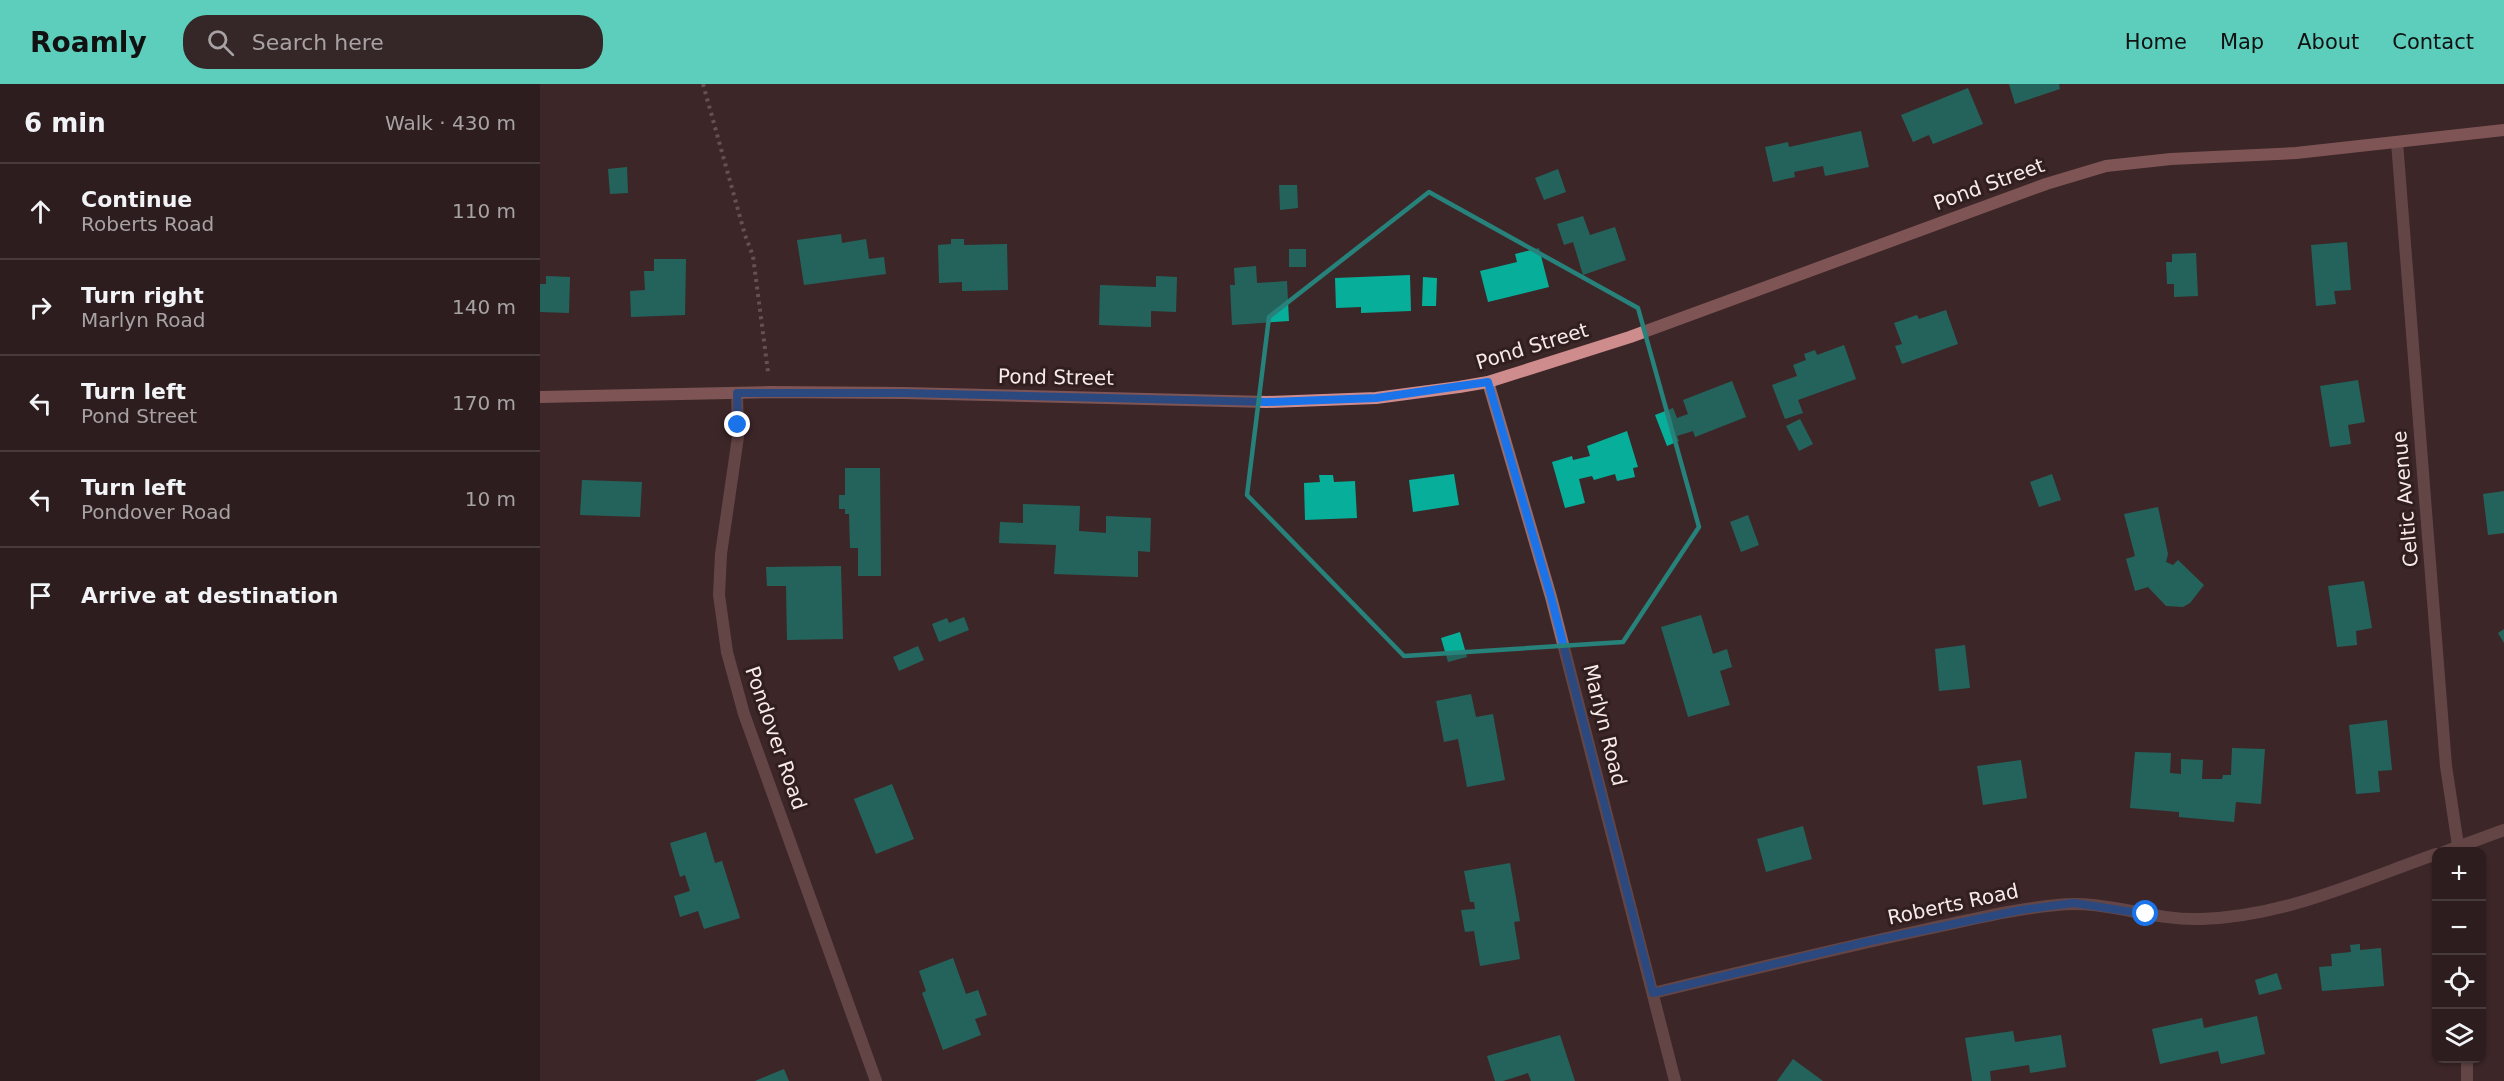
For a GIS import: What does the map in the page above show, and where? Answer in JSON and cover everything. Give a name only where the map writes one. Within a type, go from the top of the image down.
[{"type":"street","name":"Pond Street","points":[[540,397],[770,392],[1278,402],[1376,398],[1488,382],[1630,337],[2046,184],[2106,166],[2171,159],[2296,153],[2504,130]]},
{"type":"street","name":"Celtic Avenue","points":[[2397,142],[2446,766],[2459,847]]},
{"type":"street","name":"Marlyn Road","points":[[1488,382],[1551,597],[1675,1081]]},
{"type":"street","name":"Pondover Road","points":[[737,393],[738,437],[719,574],[721,609],[728,652],[744,714],[876,1081]]},
{"type":"street","points":[[2464,847],[2504,830]]},
{"type":"street","name":"Roberts Road","points":[[1653,993],[1866,942],[2044,906],[2094,904],[2146,914],[2198,919],[2258,914],[2294,904],[2432,855]]},
{"type":"street","points":[[2467,1063],[2467,1081]]},
{"type":"path","points":[[703,84],[745,236],[753,256],[770,392]]},
{"type":"highlighted area","points":[[1429,192],[1638,308],[1699,527],[1623,642],[1404,656],[1247,495],[1269,317]]},
{"type":"building","points":[[2009,84],[2059,84],[2060,89],[2015,104]]},
{"type":"building","points":[[1968,88],[1983,124],[1933,144],[1929,135],[1913,142],[1901,115]]},
{"type":"building","points":[[1861,131],[1869,167],[1825,176],[1823,166],[1794,172],[1795,177],[1773,182],[1765,147],[1788,142],[1789,147]]},
{"type":"building","points":[[627,167],[628,193],[610,194],[608,169]]},
{"type":"building","points":[[1558,169],[1566,192],[1544,200],[1535,178]]},
{"type":"building","points":[[1279,185],[1297,185],[1298,208],[1280,210]]},
{"type":"building","points":[[1583,216],[1590,235],[1615,227],[1626,260],[1583,275],[1573,242],[1564,245],[1557,224]]},
{"type":"building","points":[[841,234],[842,243],[866,239],[869,259],[884,257],[886,274],[804,285],[797,240]]},
{"type":"building","points":[[951,239],[964,239],[964,245],[1007,244],[1008,290],[962,291],[962,282],[939,283],[938,245],[951,244]]},
{"type":"building","points":[[2347,242],[2351,290],[2334,291],[2336,304],[2316,306],[2311,245]]},
{"type":"building","points":[[1539,248],[1549,287],[1488,302],[1480,271],[1517,262],[1515,254]]},
{"type":"building","points":[[1289,249],[1306,249],[1306,267],[1289,267]]},
{"type":"building","points":[[2196,253],[2198,296],[2174,297],[2174,284],[2167,284],[2166,262],[2172,262],[2172,254]]},
{"type":"building","points":[[654,259],[686,259],[685,315],[631,317],[630,291],[645,290],[644,271],[654,271]]},
{"type":"building","points":[[1256,266],[1257,283],[1287,281],[1289,321],[1232,325],[1230,285],[1235,285],[1234,268]]},
{"type":"building","points":[[1410,275],[1411,311],[1361,313],[1361,307],[1336,308],[1335,278]]},
{"type":"building","points":[[546,276],[570,277],[569,313],[540,312],[540,284],[546,284]]},
{"type":"building","points":[[1156,276],[1177,277],[1176,312],[1151,311],[1151,327],[1099,325],[1100,285],[1156,287]]},
{"type":"building","points":[[1423,277],[1437,278],[1436,306],[1422,306]]},
{"type":"building","points":[[1946,310],[1958,344],[1902,364],[1895,346],[1902,344],[1894,323],[1917,315],[1919,319]]},
{"type":"building","points":[[1844,345],[1856,379],[1798,400],[1803,413],[1785,419],[1772,385],[1797,376],[1793,365],[1806,360],[1804,354],[1815,350],[1817,355]]},
{"type":"building","points":[[2358,380],[2365,422],[2348,425],[2351,444],[2330,447],[2320,386]]},
{"type":"building","points":[[1732,381],[1746,417],[1695,437],[1693,431],[1677,436],[1679,441],[1667,446],[1655,415],[1673,408],[1677,418],[1688,414],[1683,400]]},
{"type":"building","points":[[1800,419],[1813,444],[1799,451],[1786,426]]},
{"type":"building","points":[[1627,431],[1638,467],[1633,468],[1635,477],[1617,481],[1615,474],[1594,480],[1592,476],[1579,479],[1585,503],[1565,508],[1552,462],[1572,456],[1573,460],[1590,456],[1587,446]]},
{"type":"building","points":[[845,468],[880,468],[881,576],[858,576],[858,548],[850,548],[849,514],[845,514],[845,509],[839,509],[839,495],[845,495]]},
{"type":"building","points":[[1454,474],[1459,505],[1413,512],[1409,480]]},
{"type":"building","points":[[2052,474],[2061,500],[2039,507],[2030,482]]},
{"type":"building","points":[[1319,475],[1333,475],[1334,482],[1355,481],[1357,518],[1305,520],[1304,483],[1320,482]]},
{"type":"building","points":[[582,480],[642,482],[640,517],[580,515]]},
{"type":"building","points":[[2504,491],[2504,533],[2488,535],[2483,494]]},
{"type":"building","points":[[1023,504],[1080,506],[1079,531],[1106,533],[1106,516],[1151,518],[1150,552],[1138,551],[1138,577],[1054,574],[1056,545],[999,543],[1000,522],[1023,523]]},
{"type":"building","points":[[2158,507],[2168,554],[2166,562],[2173,565],[2178,560],[2204,585],[2190,603],[2183,607],[2166,606],[2148,587],[2135,591],[2126,559],[2135,556],[2124,514]]},
{"type":"building","points":[[1748,515],[1759,545],[1741,552],[1730,522]]},
{"type":"building","points":[[841,566],[843,639],[787,640],[786,586],[767,586],[766,567]]},
{"type":"building","points":[[2364,581],[2372,628],[2356,631],[2357,645],[2337,647],[2328,586]]},
{"type":"building","points":[[1701,615],[1713,654],[1727,649],[1732,667],[1720,671],[1730,705],[1688,717],[1661,627]]},
{"type":"building","points":[[964,617],[969,630],[939,642],[932,624],[947,618],[949,623]]},
{"type":"building","points":[[2504,629],[2504,643],[2498,633]]},
{"type":"building","points":[[1460,632],[1467,657],[1448,662],[1441,638]]},
{"type":"building","points":[[1965,645],[1970,688],[1939,691],[1935,649]]},
{"type":"building","points":[[918,646],[924,660],[899,671],[893,657]]},
{"type":"building","points":[[1471,694],[1476,717],[1493,714],[1505,780],[1467,787],[1458,739],[1444,742],[1436,701]]},
{"type":"building","points":[[2387,720],[2392,770],[2378,771],[2380,792],[2356,794],[2349,725]]},
{"type":"building","points":[[2232,748],[2265,749],[2261,804],[2236,802],[2234,822],[2179,817],[2179,812],[2130,808],[2135,752],[2171,753],[2170,773],[2181,774],[2181,759],[2203,760],[2202,779],[2222,779],[2223,775],[2231,775]]},
{"type":"building","points":[[2021,760],[2027,798],[1983,805],[1977,766]]},
{"type":"building","points":[[892,784],[914,839],[876,854],[854,799]]},
{"type":"building","points":[[1803,826],[1812,859],[1766,872],[1757,839]]},
{"type":"building","points":[[706,832],[715,863],[722,861],[740,918],[704,929],[698,911],[680,917],[674,896],[690,891],[685,875],[680,877],[670,843]]},
{"type":"building","points":[[1510,863],[1520,921],[1514,922],[1520,959],[1480,966],[1474,931],[1465,932],[1461,910],[1475,909],[1474,902],[1470,902],[1464,871]]},
{"type":"building","points":[[2360,944],[2360,950],[2381,948],[2384,986],[2322,991],[2319,967],[2332,966],[2331,954],[2351,952],[2350,945]]},
{"type":"building","points":[[953,958],[966,994],[978,990],[987,1015],[975,1019],[981,1035],[943,1050],[922,993],[926,991],[919,971]]},
{"type":"building","points":[[2277,973],[2282,989],[2259,995],[2255,980]]},
{"type":"building","points":[[2257,1016],[2265,1054],[2221,1064],[2218,1051],[2160,1064],[2152,1029],[2202,1018],[2204,1028]]},
{"type":"building","points":[[2013,1031],[2015,1042],[2061,1035],[2066,1067],[2030,1073],[2029,1065],[1990,1071],[1991,1081],[1972,1081],[1965,1038]]},
{"type":"building","points":[[1560,1035],[1575,1081],[1531,1081],[1528,1073],[1503,1081],[1495,1081],[1487,1056]]},
{"type":"building","points":[[1793,1059],[1823,1081],[1777,1081]]},
{"type":"building","points":[[784,1069],[789,1081],[755,1081]]},
{"type":"route","points":[[738,425],[737,393],[904,393],[1267,402],[1376,398],[1488,382],[1551,597],[1653,993],[1866,942],[2021,910],[2074,903],[2094,904],[2146,914]]}]
